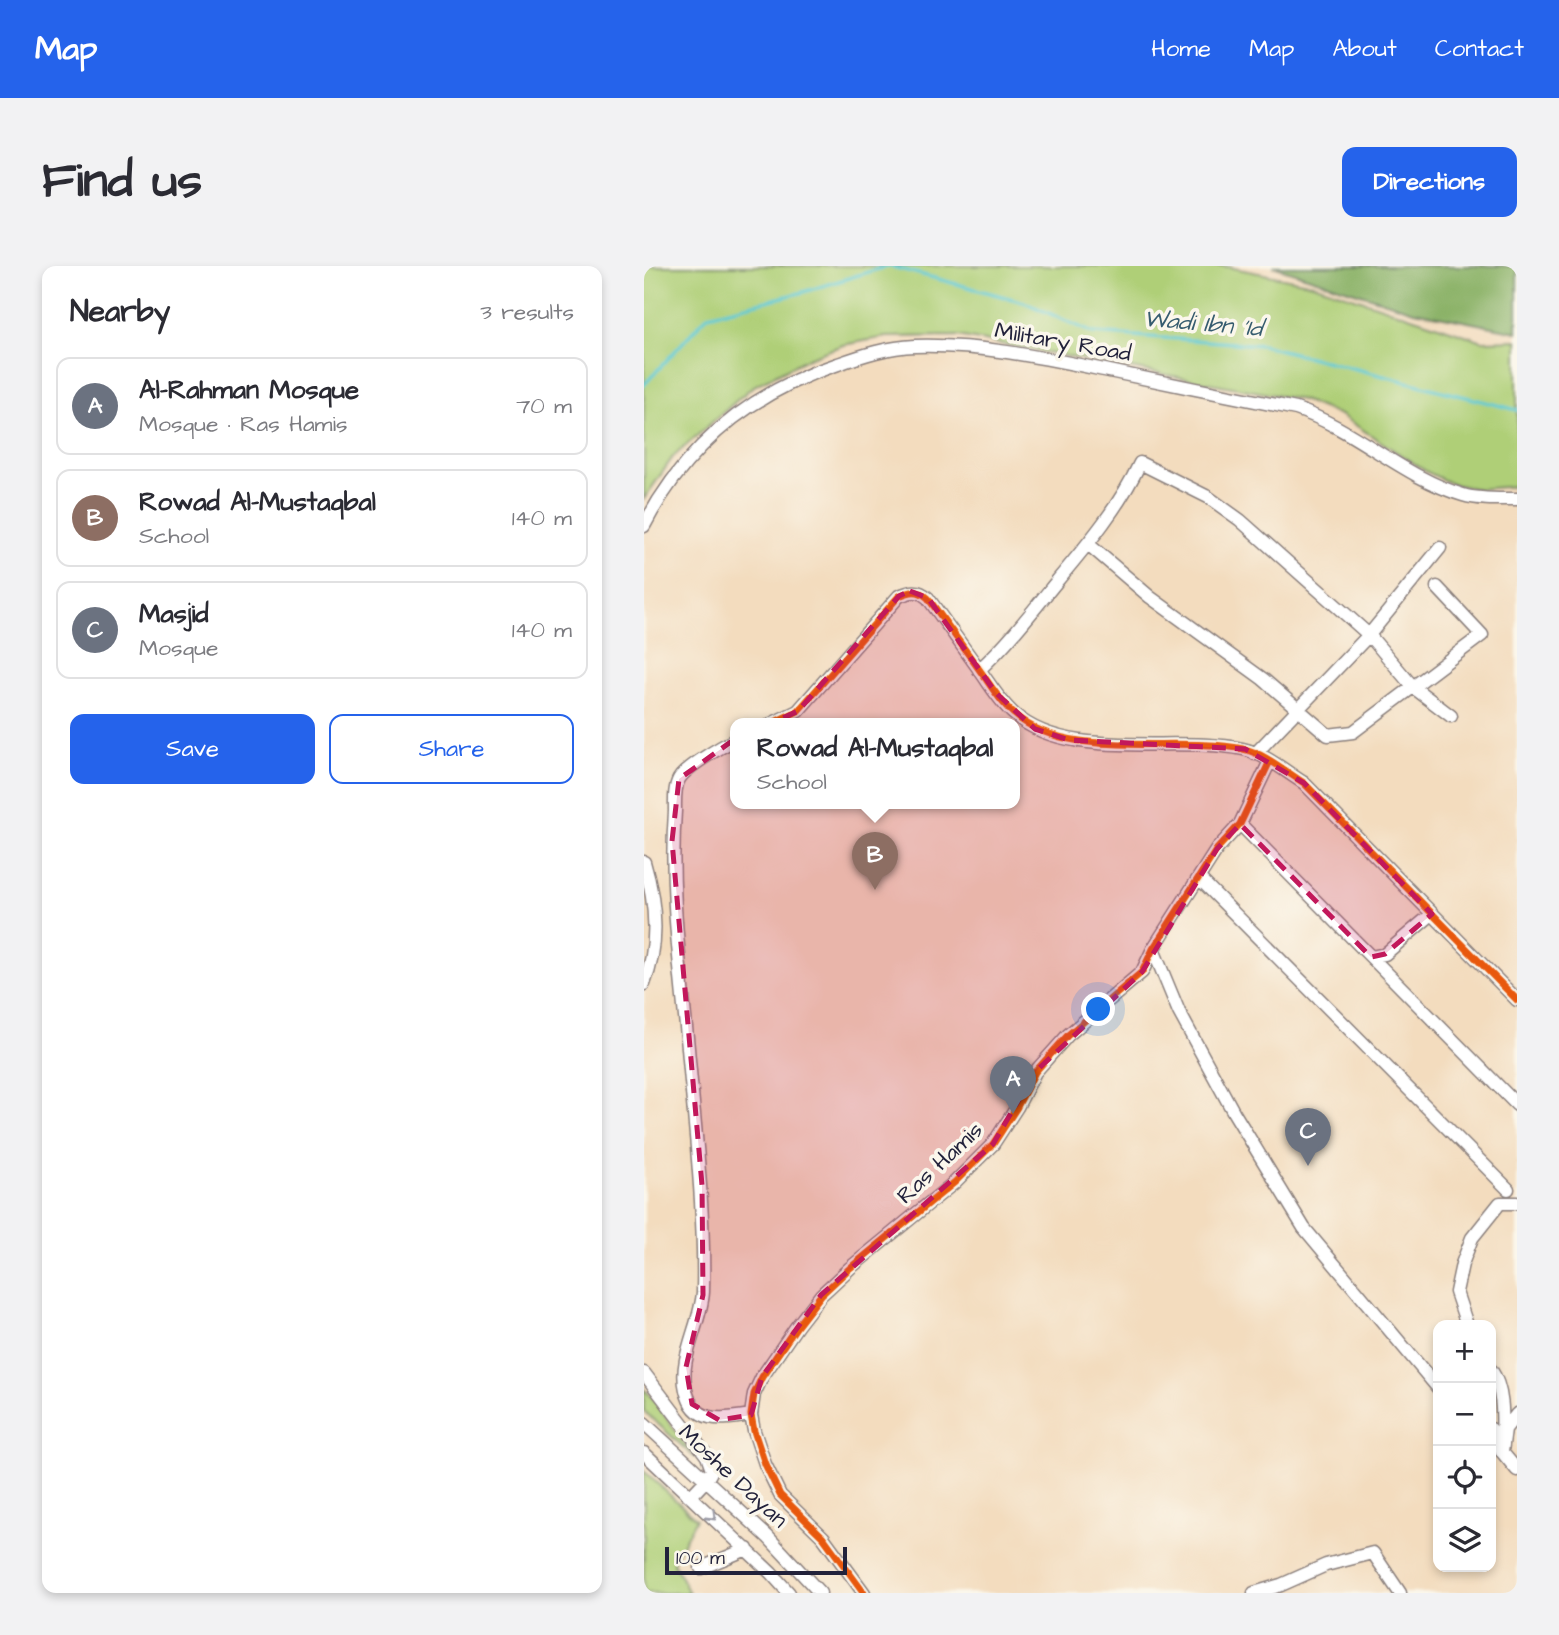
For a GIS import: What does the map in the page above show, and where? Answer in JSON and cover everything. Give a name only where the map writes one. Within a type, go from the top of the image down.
[{"type":"street","name":"Military Road","points":[[644,526],[676,475],[709,439],[751,404],[807,374],[879,351],[912,346],[980,348],[1027,354],[1296,409],[1323,418],[1401,467],[1447,489],[1465,496],[1517,499]]},
{"type":"street","points":[[979,670],[1088,544],[1132,480],[1140,463],[1208,497],[1240,520],[1369,635],[1413,687],[1451,716]]},
{"type":"street","points":[[1088,544],[1150,597],[1199,631],[1328,735],[1353,732],[1482,635],[1437,587]]},
{"type":"street","points":[[1255,754],[1369,635],[1440,548]]},
{"type":"street","points":[[783,718],[798,711],[899,596],[910,591],[921,592],[928,598],[979,670],[1019,718]]},
{"type":"street","points":[[1020,719],[1035,729],[1069,740],[1245,749],[1270,761],[1304,783],[1517,1000]]},
{"type":"street","points":[[730,743],[690,768],[679,779],[672,841],[680,977],[702,1185],[703,1295],[686,1367],[686,1390],[692,1404],[704,1415],[719,1420],[751,1415],[765,1464],[780,1495],[823,1537],[864,1593]]},
{"type":"street","name":"Ras Hamis","points":[[751,1415],[754,1394],[762,1377],[821,1295],[860,1259],[955,1182],[993,1144],[1035,1072],[1068,1035],[1142,972],[1153,949],[1217,849],[1240,824],[1270,761]]},
{"type":"street","points":[[1240,824],[1517,1105]]},
{"type":"street","points":[[644,862],[653,897],[655,922],[654,948],[644,984]]},
{"type":"street","points":[[1200,879],[1513,1185],[1472,1238],[1462,1264],[1456,1292],[1465,1320]]},
{"type":"street","points":[[1371,957],[1385,954],[1432,914]]},
{"type":"street","points":[[1153,949],[1179,1012],[1227,1102],[1304,1228],[1434,1383]]},
{"type":"street","points":[[1500,1203],[1517,1203]]},
{"type":"street","points":[[644,1373],[707,1456],[712,1470],[691,1496]]},
{"type":"street","points":[[1496,1377],[1500,1396],[1502,1452]]},
{"type":"street","points":[[1502,1452],[1505,1429],[1517,1414]]},
{"type":"street","name":"Moshe Dayan","points":[[644,1423],[788,1557],[820,1593]]},
{"type":"street","points":[[1496,1439],[1502,1452],[1517,1470]]},
{"type":"street","name":"Moshe Dayan","points":[[644,1453],[747,1549],[789,1593]]},
{"type":"street","points":[[701,1569],[747,1549]]},
{"type":"street","points":[[1254,1593],[1282,1585],[1326,1565],[1373,1553],[1399,1593]]},
{"type":"highlighted area","points":[[910,591],[928,598],[996,693],[1035,729],[1069,740],[1245,749],[1304,783],[1432,914],[1385,954],[1371,957],[1240,824],[1217,849],[1142,972],[1035,1072],[993,1144],[821,1295],[762,1377],[751,1415],[719,1420],[692,1404],[686,1367],[703,1295],[702,1185],[672,841],[679,779],[732,741],[798,711],[899,596]]},
{"type":"green space","points":[[644,266],[1223,266],[1313,284],[1483,341],[1517,340],[1517,486],[1479,489],[1452,484],[1427,472],[1340,415],[1302,400],[958,336],[886,337],[843,345],[808,358],[752,387],[673,457],[644,499]]},
{"type":"green space","points":[[1273,266],[1517,266],[1517,332],[1414,311]]},
{"type":"green space","points":[[644,1389],[651,1396],[694,1457],[644,1411]]},
{"type":"green space","points":[[644,1471],[696,1519],[673,1562],[689,1593],[644,1593]]},
{"type":"waterway","name":"Wadi Ibn 'Id","points":[[644,385],[708,315],[800,293],[888,266]]},
{"type":"waterway","name":"Wadi Ibn 'Id","points":[[889,266],[1024,302],[1093,333],[1262,345],[1517,410]]},
{"type":"cycle path","points":[[783,718],[798,711],[899,596],[911,592],[921,593],[928,598],[996,694],[1020,718]]},
{"type":"cycle path","points":[[1020,718],[1036,729],[1063,738],[1123,744],[1216,745],[1251,751],[1267,759],[1304,783],[1517,1000]]},
{"type":"cycle path","points":[[864,1593],[823,1537],[780,1495],[765,1464],[751,1415],[754,1394],[762,1377],[821,1295],[955,1182],[993,1144],[1035,1072],[1068,1035],[1142,972],[1153,949],[1217,849],[1240,824],[1270,761]]},
{"type":"place","name":"Rowad Al-Mustaqbal","points":[[875,890]]},
{"type":"place","name":"Al-Rahman Mosque","points":[[1013,1114]]},
{"type":"place","name":"Masjid","points":[[1308,1166]]}]
